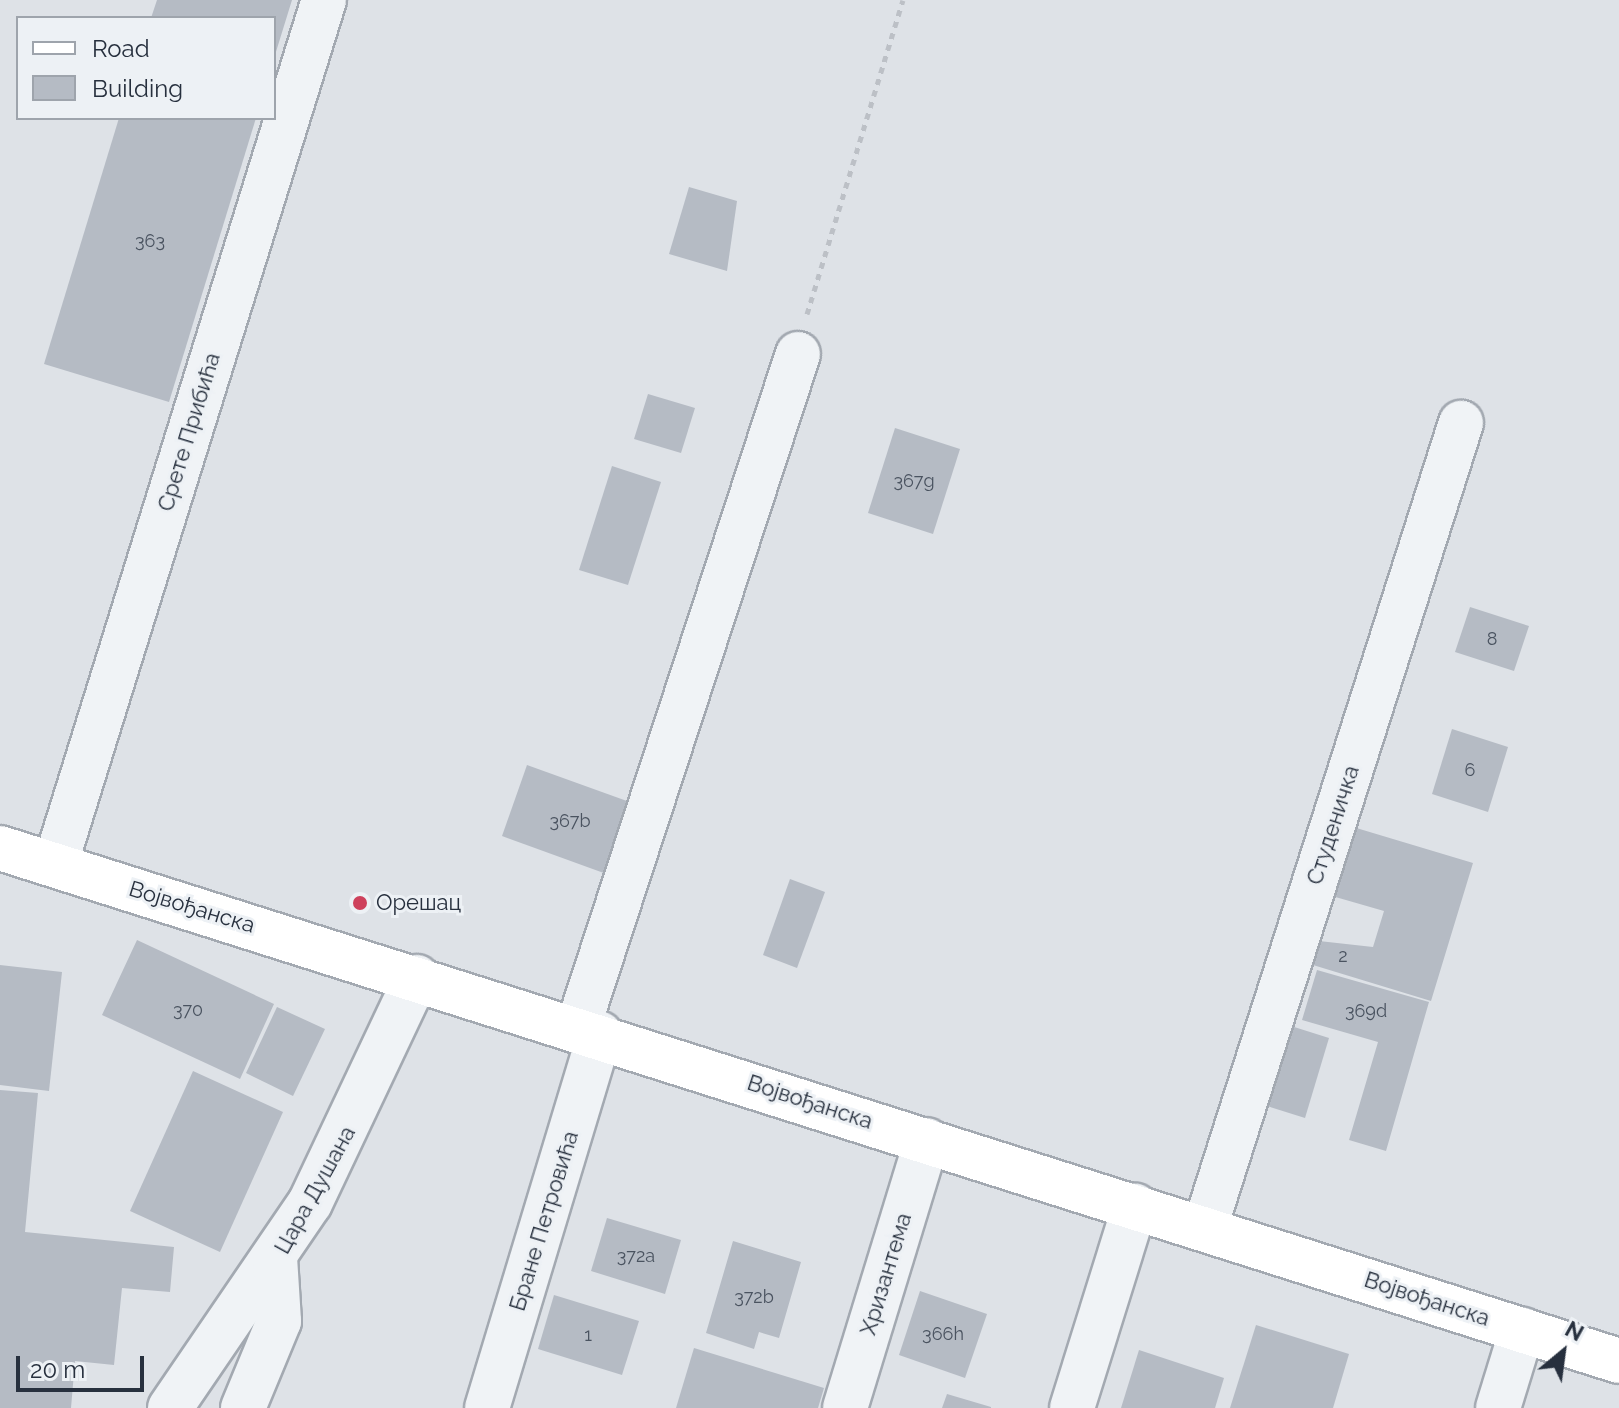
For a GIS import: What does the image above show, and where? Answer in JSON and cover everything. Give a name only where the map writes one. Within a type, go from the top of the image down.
[{"type":"main road","name":"Војвођанска","points":[[0,848],[589,1031],[1619,1361]]},
{"type":"street","name":"Срете Прибића","points":[[55,865],[324,0]]},
{"type":"street","name":"Бране Петровића","points":[[487,1408],[589,1031],[798,354]]},
{"type":"street","name":"Студеничка","points":[[1205,1227],[1461,423]]},
{"type":"street","name":"Цара Душана","points":[[243,1408],[279,1321],[275,1257],[346,1135],[417,977]]},
{"type":"street","name":"Хризантема","points":[[845,1408],[927,1140]]},
{"type":"street","points":[[1072,1408],[1135,1206]]},
{"type":"street","points":[[170,1408],[275,1257]]},
{"type":"street","points":[[1498,1408],[1522,1330]]},
{"type":"path","points":[[798,354],[903,0]]},
{"type":"building","points":[[157,0],[292,0],[276,52],[276,16],[152,16]]},
{"type":"building","points":[[118,120],[255,120],[169,402],[44,364]]},
{"type":"building","points":[[689,187],[737,201],[727,271],[669,254]]},
{"type":"building","points":[[648,394],[695,408],[681,453],[634,439]]},
{"type":"building","points":[[895,428],[960,449],[933,534],[868,513]]},
{"type":"building","points":[[612,466],[661,482],[628,585],[579,570]]},
{"type":"building","points":[[1470,607],[1529,626],[1514,671],[1455,652]]},
{"type":"building","points":[[1452,729],[1508,747],[1488,812],[1432,794]]},
{"type":"building","points":[[527,765],[638,805],[612,876],[502,836]]},
{"type":"building","points":[[1353,827],[1473,863],[1431,1001],[1313,965],[1319,941],[1373,947],[1384,911],[1332,896]]},
{"type":"building","points":[[790,879],[825,892],[797,968],[763,955]]},
{"type":"building","points":[[137,940],[274,1004],[240,1079],[102,1015]]},
{"type":"building","points":[[0,965],[62,972],[49,1091],[0,1085]]},
{"type":"building","points":[[1317,970],[1429,1002],[1386,1151],[1349,1140],[1378,1042],[1302,1020]]},
{"type":"building","points":[[277,1007],[325,1029],[293,1096],[246,1073]]},
{"type":"building","points":[[1291,1026],[1329,1038],[1305,1118],[1267,1106]]},
{"type":"building","points":[[193,1071],[283,1112],[220,1252],[130,1211]]},
{"type":"building","points":[[0,1090],[38,1093],[25,1232],[174,1247],[170,1292],[122,1288],[114,1365],[75,1361],[71,1408],[0,1408]]},
{"type":"building","points":[[607,1218],[681,1240],[665,1294],[591,1271]]},
{"type":"building","points":[[733,1241],[801,1262],[779,1338],[759,1332],[754,1349],[706,1333]]},
{"type":"building","points":[[920,1291],[987,1314],[965,1378],[899,1355]]},
{"type":"building","points":[[554,1295],[639,1321],[622,1375],[538,1349]]},
{"type":"building","points":[[1256,1325],[1349,1354],[1333,1408],[1230,1408]]},
{"type":"building","points":[[694,1348],[824,1388],[818,1408],[676,1408]]},
{"type":"building","points":[[1139,1350],[1224,1378],[1215,1408],[1121,1408]]},
{"type":"building","points":[[947,1394],[991,1407],[991,1408],[942,1408]]},
{"type":"place","name":"Орешац","points":[[360,903]]}]
